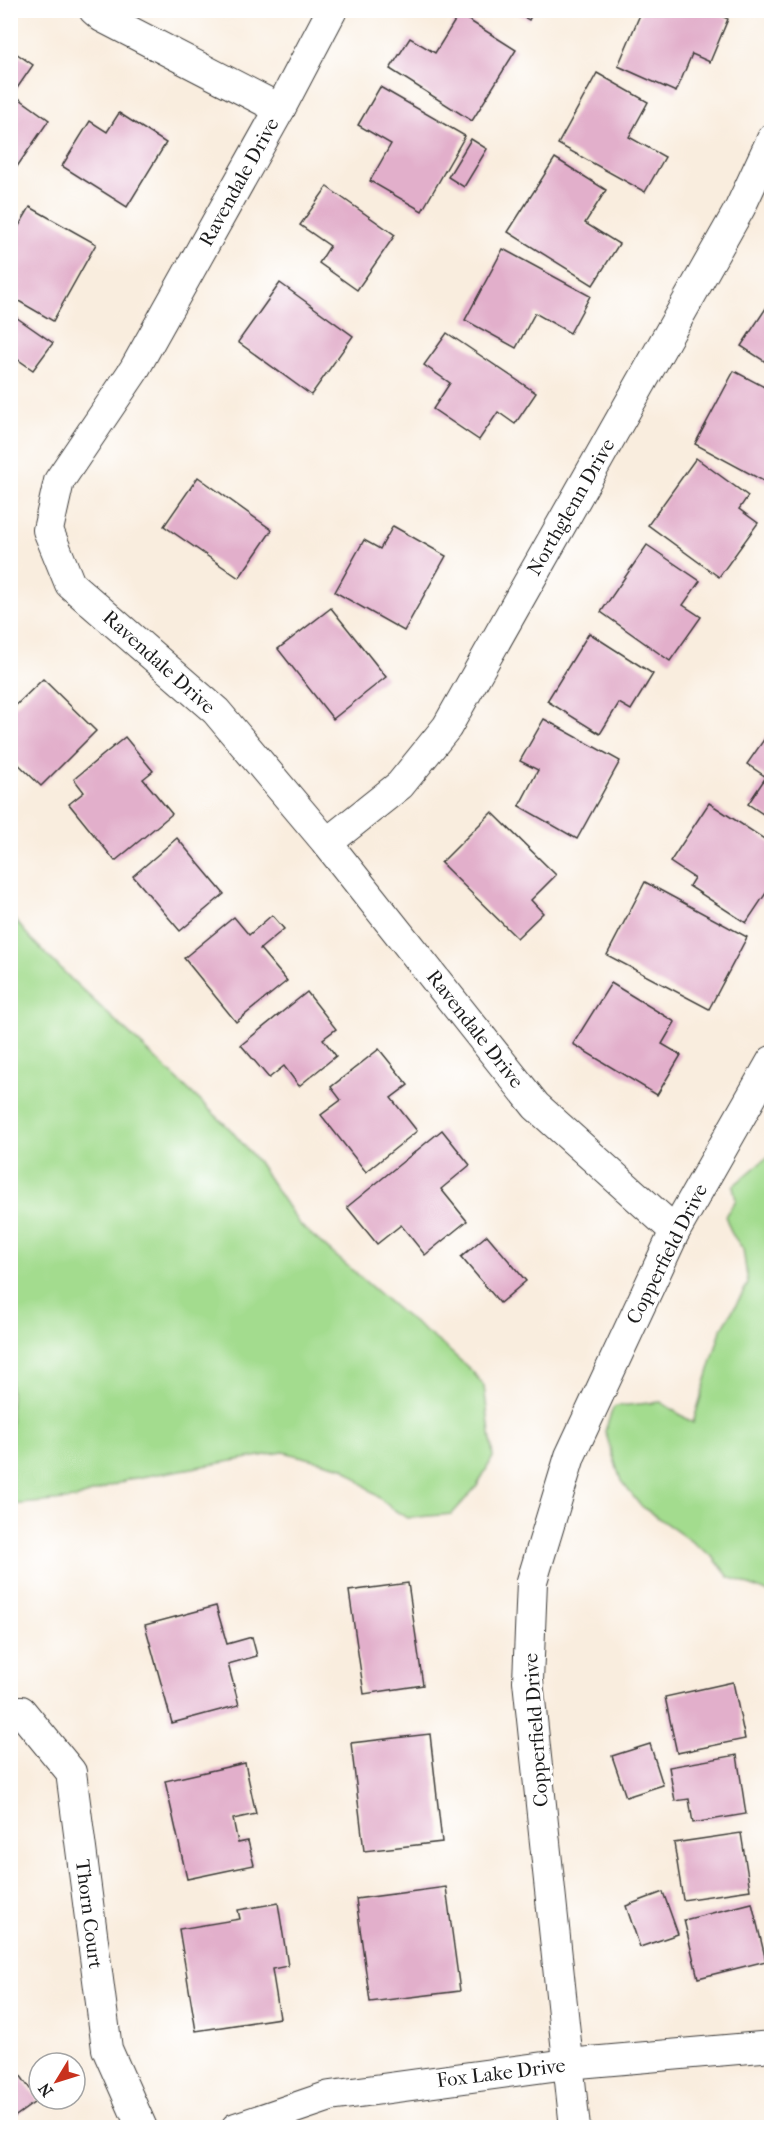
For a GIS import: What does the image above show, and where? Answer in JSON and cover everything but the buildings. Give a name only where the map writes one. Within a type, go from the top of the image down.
[{"type":"street","points":[[94,10],[102,17],[280,109]]},
{"type":"street","name":"Ravendale Drive","points":[[332,10],[280,109],[134,370],[59,481],[48,530],[70,584],[216,711],[327,843],[536,1106],[675,1231]]},
{"type":"street","name":"Northglenn Drive","points":[[327,843],[400,784],[447,726],[740,208],[771,139]]},
{"type":"street","name":"Copperfield Drive","points":[[575,2127],[528,1681],[532,1581],[570,1456],[675,1231],[771,1061]]},
{"type":"street","name":"Thorn Court","points":[[21,1711],[71,1772],[107,2049],[142,2127]]},
{"type":"street","name":"Fox Lake Drive","points":[[236,2127],[330,2096],[567,2064],[771,2046]]},
{"type":"green space","points":[[10,914],[71,979],[230,1129],[258,1162],[299,1224],[404,1315],[444,1346],[472,1371],[484,1386],[493,1457],[477,1486],[452,1514],[407,1518],[391,1508],[343,1467],[283,1452],[130,1479],[75,1499],[11,1505]]},
{"type":"green space","points":[[771,1154],[771,1594],[729,1577],[713,1557],[640,1505],[621,1481],[605,1431],[613,1408],[616,1406],[661,1402],[693,1423],[721,1330],[748,1284],[743,1249],[732,1234],[725,1216],[736,1200],[733,1186]]}]
